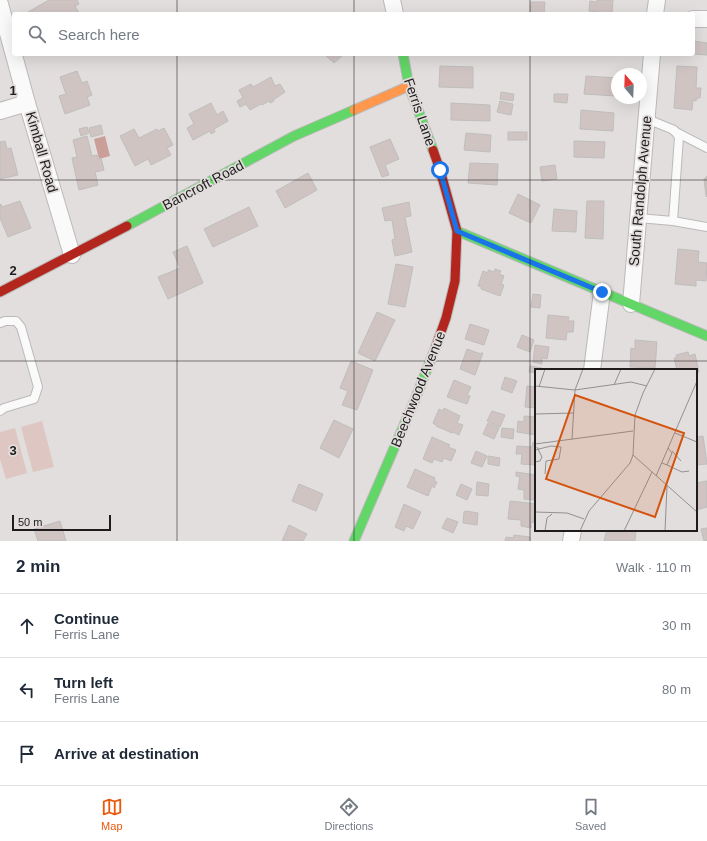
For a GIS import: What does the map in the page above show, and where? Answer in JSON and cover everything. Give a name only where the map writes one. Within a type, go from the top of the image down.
[{"type":"street","points":[[392,0],[395,12]]},
{"type":"street","points":[[655,12],[656,0]]},
{"type":"street","name":"Kimball Road","points":[[0,4],[12,48]]},
{"type":"street","points":[[695,18],[707,20]]},
{"type":"street","name":"Kimball Road","points":[[14,56],[72,255]]},
{"type":"street","name":"Ferris Lane","points":[[403,56],[409,86],[440,170],[457,231]]},
{"type":"street","name":"South Randolph Avenue","points":[[631,304],[652,56]]},
{"type":"street","name":"Bancroft Road","points":[[0,292],[294,136],[409,86]]},
{"type":"street","points":[[0,111],[27,103]]},
{"type":"street","points":[[457,231],[707,336]]},
{"type":"street","name":"Beechwood Avenue","points":[[354,541],[414,402],[446,318],[454,281],[457,254],[457,231]]},
{"type":"street","points":[[592,369],[602,292]]},
{"type":"street","points":[[571,541],[573,531]]},
{"type":"lane","points":[[646,119],[674,130],[707,148]]},
{"type":"lane","points":[[673,221],[679,137],[674,130]]},
{"type":"lane","points":[[638,218],[673,221],[707,227]]},
{"type":"lane","points":[[0,323],[5,321],[16,321],[21,327],[38,388],[34,399],[4,408],[0,411]]},
{"type":"shaded area","points":[[105,136],[110,156],[99,159],[94,139]]},
{"type":"shaded area","points":[[42,421],[54,467],[33,472],[21,427]]},
{"type":"shaded area","points":[[15,428],[27,473],[6,479],[0,459],[0,432]]},
{"type":"building","points":[[49,0],[77,0],[79,4],[75,6],[78,12],[28,12]]},
{"type":"building","points":[[597,0],[613,0],[612,12],[589,11],[590,1],[597,2]]},
{"type":"building","points":[[531,2],[545,2],[544,12],[530,12]]},
{"type":"building","points":[[695,41],[707,43],[707,55],[695,54]]},
{"type":"building","points":[[326,56],[342,56],[334,63]]},
{"type":"building","points":[[440,66],[473,67],[473,88],[439,87]]},
{"type":"building","points":[[677,66],[697,67],[696,88],[701,88],[700,98],[697,98],[696,101],[693,100],[692,110],[674,108]]},
{"type":"building","points":[[77,71],[82,83],[87,81],[92,95],[87,97],[90,105],[65,114],[59,96],[66,94],[60,77]]},
{"type":"building","points":[[586,76],[611,78],[611,96],[584,94]]},
{"type":"building","points":[[271,77],[275,86],[280,84],[285,92],[273,100],[274,101],[261,104],[250,110],[246,104],[240,107],[237,101],[243,98],[239,90],[251,84],[253,87]]},
{"type":"building","points":[[501,92],[514,94],[513,101],[500,99]]},
{"type":"building","points":[[554,94],[568,94],[567,103],[554,102]]},
{"type":"building","points":[[500,101],[513,104],[511,115],[497,112]]},
{"type":"building","points":[[211,103],[217,115],[223,111],[228,121],[214,129],[215,132],[211,134],[210,131],[193,140],[187,128],[194,124],[189,114]]},
{"type":"building","points":[[451,103],[490,105],[490,121],[451,120]]},
{"type":"building","points":[[581,110],[614,113],[613,131],[580,129]]},
{"type":"building","points":[[101,125],[103,134],[91,137],[89,128]]},
{"type":"building","points":[[87,127],[89,133],[81,136],[79,129]]},
{"type":"building","points":[[164,128],[173,145],[167,148],[171,155],[151,165],[148,159],[135,166],[120,136],[134,129],[139,138],[157,129],[158,131]]},
{"type":"building","points":[[508,132],[527,132],[527,140],[508,140]]},
{"type":"building","points":[[466,133],[491,135],[490,152],[464,150]]},
{"type":"building","points":[[87,136],[92,156],[97,155],[98,159],[101,158],[104,170],[95,172],[98,185],[79,190],[72,158],[77,157],[73,140]]},
{"type":"building","points":[[390,139],[399,159],[385,165],[389,175],[382,177],[370,147]]},
{"type":"building","points":[[5,141],[7,149],[11,148],[18,175],[0,179],[0,142]]},
{"type":"building","points":[[574,141],[605,142],[604,158],[574,157]]},
{"type":"building","points":[[470,163],[498,164],[497,185],[468,183]]},
{"type":"building","points":[[555,165],[557,179],[542,181],[540,167]]},
{"type":"building","points":[[308,173],[317,190],[285,208],[276,191]]},
{"type":"building","points":[[707,176],[707,197],[704,179]]},
{"type":"building","points":[[518,194],[540,205],[531,223],[509,213]]},
{"type":"building","points":[[20,201],[31,228],[8,237],[0,218],[0,205],[1,204],[2,207]]},
{"type":"building","points":[[587,201],[604,201],[603,239],[585,238]]},
{"type":"building","points":[[409,202],[411,216],[405,217],[412,252],[395,256],[392,240],[395,239],[392,220],[385,221],[382,208]]},
{"type":"building","points":[[249,207],[258,226],[213,247],[204,229]]},
{"type":"building","points":[[554,209],[577,211],[576,232],[552,231]]},
{"type":"building","points":[[187,246],[203,283],[168,299],[158,277],[180,268],[173,252]]},
{"type":"building","points":[[678,249],[699,251],[698,262],[707,263],[706,281],[696,280],[696,286],[675,284]]},
{"type":"building","points":[[396,264],[413,267],[405,307],[388,304]]},
{"type":"building","points":[[495,269],[501,271],[499,274],[504,276],[501,284],[504,285],[500,296],[481,289],[482,287],[478,286],[483,271],[488,273],[488,270],[494,272]]},
{"type":"building","points":[[533,294],[541,295],[540,308],[531,307]]},
{"type":"building","points":[[377,312],[395,320],[375,361],[358,353]]},
{"type":"building","points":[[548,315],[569,317],[568,321],[574,321],[573,332],[567,332],[566,340],[546,338]]},
{"type":"building","points":[[470,324],[489,330],[484,345],[465,339]]},
{"type":"building","points":[[522,335],[534,340],[530,352],[517,347]]},
{"type":"building","points":[[635,340],[657,342],[655,368],[630,367],[631,348],[635,349]]},
{"type":"building","points":[[535,345],[549,347],[547,359],[542,358],[542,364],[533,362]]},
{"type":"building","points":[[467,349],[481,354],[483,353],[475,375],[460,369]]},
{"type":"building","points":[[688,352],[689,356],[695,354],[699,372],[697,373],[697,369],[677,369],[674,358],[677,358],[676,355]]},
{"type":"building","points":[[351,361],[373,370],[357,410],[342,405],[348,391],[340,388]]},
{"type":"building","points":[[530,366],[542,368],[535,369],[535,373],[529,372]]},
{"type":"building","points":[[505,377],[517,381],[512,393],[501,389]]},
{"type":"building","points":[[454,380],[471,387],[467,395],[470,396],[467,404],[447,397]]},
{"type":"building","points":[[527,386],[535,387],[535,408],[525,407]]},
{"type":"building","points":[[444,408],[460,416],[457,423],[463,425],[459,435],[436,426],[433,423],[439,409],[443,411]]},
{"type":"building","points":[[492,411],[505,415],[500,427],[487,421]]},
{"type":"building","points":[[524,416],[535,417],[535,435],[517,432],[518,421],[524,422]]},
{"type":"building","points":[[334,420],[353,429],[339,458],[320,448]]},
{"type":"building","points":[[488,423],[499,428],[494,439],[483,434]]},
{"type":"building","points":[[502,428],[514,429],[513,439],[501,437]]},
{"type":"building","points":[[703,436],[707,464],[697,465],[697,437]]},
{"type":"building","points":[[432,437],[450,445],[448,447],[456,450],[451,461],[444,458],[442,462],[434,459],[432,463],[423,459]]},
{"type":"building","points":[[533,442],[535,443],[535,465],[521,464],[522,454],[516,454],[517,446],[532,447]]},
{"type":"building","points":[[476,451],[487,456],[482,467],[471,463]]},
{"type":"building","points":[[488,456],[500,458],[499,466],[488,464]]},
{"type":"building","points":[[415,469],[435,478],[434,481],[437,482],[434,488],[432,486],[428,496],[407,487]]},
{"type":"building","points":[[516,472],[535,475],[534,500],[524,499],[524,490],[518,489],[520,477],[516,476]]},
{"type":"building","points":[[707,481],[707,507],[697,510],[697,483]]},
{"type":"building","points":[[477,482],[489,484],[488,496],[476,495]]},
{"type":"building","points":[[299,484],[323,494],[316,511],[292,501]]},
{"type":"building","points":[[461,484],[472,489],[467,500],[456,495]]},
{"type":"building","points":[[510,501],[535,504],[531,528],[521,526],[521,520],[508,519]]},
{"type":"building","points":[[404,504],[421,512],[413,529],[406,526],[404,531],[395,527]]},
{"type":"building","points":[[464,512],[478,513],[477,525],[463,523]]},
{"type":"building","points":[[447,518],[458,522],[453,533],[442,528]]},
{"type":"building","points":[[60,521],[66,541],[38,541],[34,529]]},
{"type":"building","points":[[289,525],[307,534],[303,541],[282,541]]},
{"type":"building","points":[[707,528],[707,541],[704,541],[701,529]]},
{"type":"building","points":[[607,531],[636,531],[635,541],[604,541]]},
{"type":"building","points":[[514,535],[530,537],[530,541],[505,541],[506,537],[513,538]]},
{"type":"traffic: fast","points":[[403,56],[409,86],[433,150]]},
{"type":"traffic: fast","points":[[127,226],[294,136],[354,110]]},
{"type":"traffic: fast","points":[[457,231],[707,336]]},
{"type":"traffic: fast","points":[[354,541],[414,402],[435,349]]},
{"type":"traffic: slow","points":[[354,110],[409,86]]},
{"type":"traffic: jam","points":[[433,150],[457,231],[455,281],[446,318],[435,349]]},
{"type":"traffic: jam","points":[[0,292],[127,226]]},
{"type":"route","points":[[440,170],[457,231],[602,292]]}]
